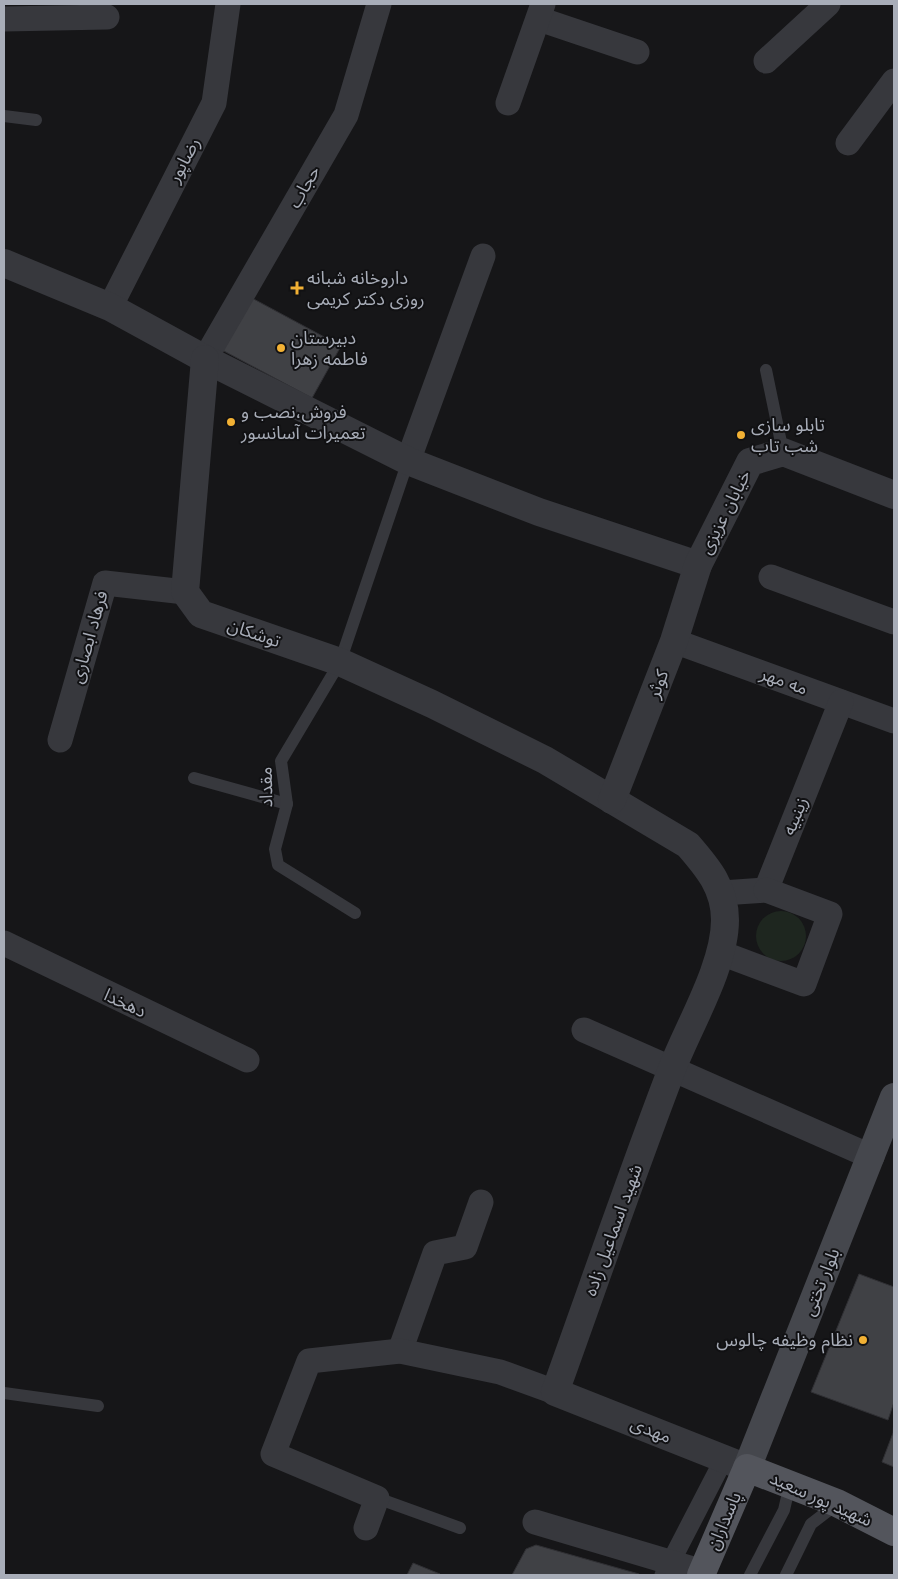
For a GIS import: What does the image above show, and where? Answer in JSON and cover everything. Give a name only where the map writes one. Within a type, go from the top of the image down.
[{"type":"main road","name":"بلوار تختی","points":[[735,1463],[872,1157],[894,1097]]},
{"type":"main road","name":"شهید پور سعید","points":[[735,1463],[837,1503],[894,1532]]},
{"type":"main road","name":"پاسداران","points":[[702,1573],[735,1463]]},
{"type":"street","name":"رضاپور","points":[[110,307],[214,103],[228,4]]},
{"type":"street","name":"حجاب","points":[[206,359],[346,114],[376,4]]},
{"type":"street","points":[[766,62],[828,4]]},
{"type":"street","points":[[508,103],[541,11],[637,52]]},
{"type":"street","points":[[4,19],[107,17]]},
{"type":"street","points":[[848,143],[894,81]]},
{"type":"street","points":[[408,460],[483,256]]},
{"type":"street","points":[[4,263],[110,307],[206,359],[408,460],[538,512],[698,565]]},
{"type":"street","points":[[184,592],[206,359]]},
{"type":"street","points":[[784,452],[894,496]]},
{"type":"street","name":"خیابان عزیزی","points":[[698,565],[750,462],[784,452]]},
{"type":"street","name":"کوثر","points":[[612,800],[674,641],[698,565]]},
{"type":"street","points":[[771,577],[894,622]]},
{"type":"street","name":"فرهاد ابصاری","points":[[60,740],[105,583],[184,592]]},
{"type":"street","name":"توشکان","points":[[184,592],[201,614],[340,662],[432,704],[545,760],[612,800]]},
{"type":"street","name":"مه مهر","points":[[674,641],[894,721]]},
{"type":"street","name":"زینبیه","points":[[766,890],[840,702]]},
{"type":"street","points":[[612,800],[688,845],[704,863],[722,893],[766,890],[830,914],[804,984],[720,953]]},
{"type":"street","name":"شهید اسماعیل زاده","points":[[555,1392],[672,1068],[720,953],[725,921],[722,893]]},
{"type":"street","name":"دهخدا","points":[[4,943],[247,1060]]},
{"type":"street","points":[[584,1030],[872,1157]]},
{"type":"street","points":[[400,1351],[436,1253],[465,1247],[480,1202]]},
{"type":"street","points":[[366,1528],[378,1498],[273,1454],[309,1361],[400,1351],[500,1372],[555,1392]]},
{"type":"street","name":"مهدی","points":[[555,1392],[735,1463]]},
{"type":"street","points":[[667,1569],[735,1463]]},
{"type":"street","points":[[535,1522],[667,1569],[702,1573]]},
{"type":"lane","points":[[4,116],[36,120]]},
{"type":"lane","points":[[766,370],[784,452]]},
{"type":"lane","name":"مقداد","points":[[355,914],[278,865],[275,849],[287,804],[281,761],[340,662],[408,460]]},
{"type":"lane","points":[[194,778],[287,804]]},
{"type":"lane","points":[[4,1393],[98,1406]]},
{"type":"lane","points":[[750,1575],[784,1510],[790,1484]]},
{"type":"lane","points":[[378,1498],[460,1528]]},
{"type":"lane","points":[[786,1575],[811,1524],[837,1503]]},
{"type":"shaded area","points":[[781,911],[799,918],[806,936],[799,954],[781,961],[763,954],[756,936],[763,918]]},
{"type":"building","name":"دبیرستان فاطمه زهرا","points":[[250,297],[341,346],[312,398],[222,350]]},
{"type":"building","name":"نظام وظیفه چالوس","points":[[859,1274],[894,1287],[894,1402],[888,1420],[811,1392]]},
{"type":"building","points":[[894,1419],[894,1467],[882,1462],[893,1433]]},
{"type":"building","points":[[536,1545],[640,1575],[512,1575],[526,1549]]},
{"type":"building","points":[[413,1563],[440,1574],[407,1575]]},
{"type":"place","name":"داروخانه شبانه روزی دکتر کریمی","points":[[297,288]]},
{"type":"place","name":"دبیرستان فاطمه زهرا","points":[[281,348]]},
{"type":"place","name":"فروش،نصب و تعمیرات آسانسور","points":[[231,422]]},
{"type":"place","name":"تابلو سازی شب تاب","points":[[741,435]]},
{"type":"place","name":"نظام وظیفه چالوس","points":[[863,1340]]}]
